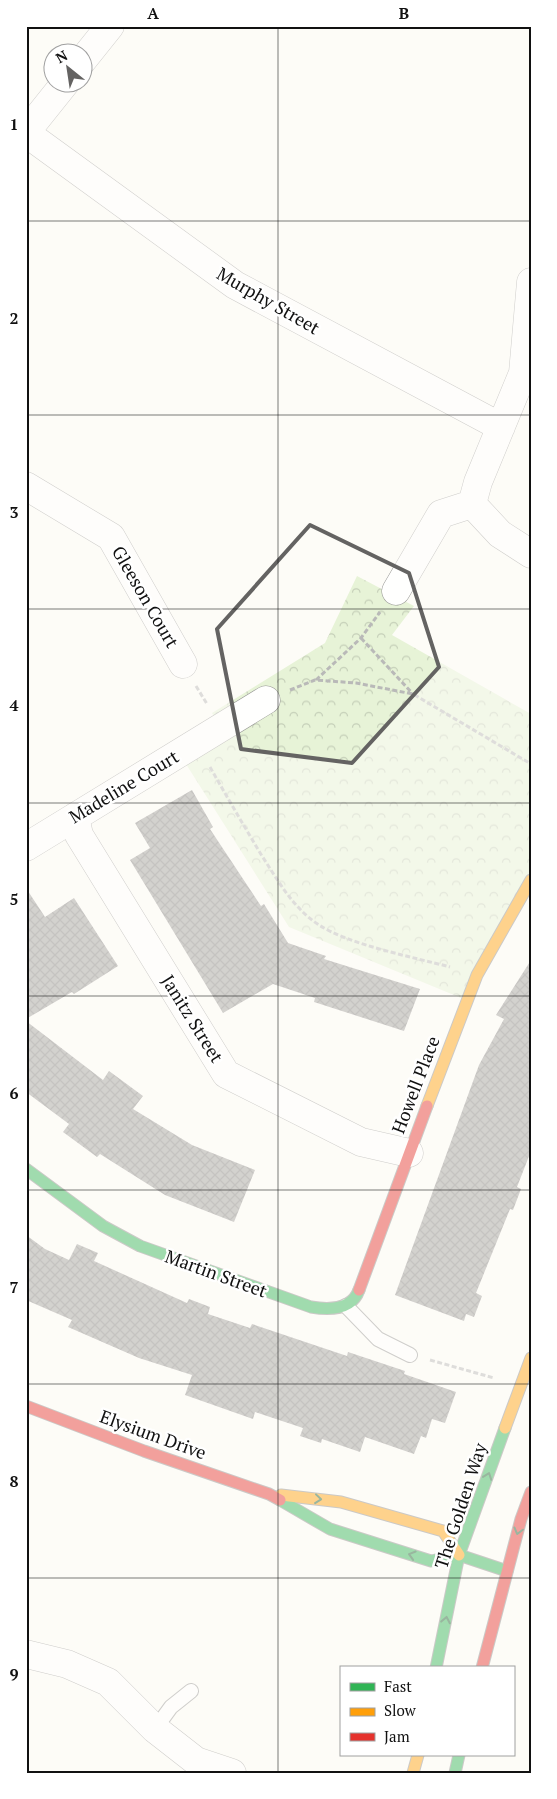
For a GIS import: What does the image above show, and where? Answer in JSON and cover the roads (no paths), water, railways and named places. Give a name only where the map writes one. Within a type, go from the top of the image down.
[{"type":"street","points":[[92,48],[110,26]]},
{"type":"street","points":[[26,133],[58,92]]},
{"type":"street","name":"Murphy Street","points":[[26,133],[235,285],[501,427]]},
{"type":"street","points":[[396,591],[441,514],[476,493],[523,373],[531,282]]},
{"type":"street","name":"Gleeson Court","points":[[26,486],[111,537],[183,664]]},
{"type":"street","points":[[476,493],[500,534],[531,554]]},
{"type":"street","name":"Madeline Court","points":[[26,847],[196,743],[216,721],[266,700]]},
{"type":"street","name":"Janitz Street","points":[[75,816],[79,835],[226,1074],[361,1142],[409,1153]]},
{"type":"street","name":"Howell Place","points":[[346,1306],[357,1295],[477,976],[531,880]]},
{"type":"street","name":"Martin Street","points":[[26,1169],[103,1226],[140,1246],[303,1305],[329,1310],[346,1306]]},
{"type":"street","name":"The Golden Way","points":[[436,1666],[459,1555],[531,1358]]},
{"type":"street","name":"Elysium Drive","points":[[26,1406],[144,1452],[269,1494],[330,1529],[431,1561],[459,1555],[443,1531],[342,1502],[269,1494]]},
{"type":"street","points":[[483,1666],[507,1571],[531,1492]]},
{"type":"street","points":[[459,1555],[507,1571]]},
{"type":"street","points":[[26,1654],[67,1664],[108,1682],[156,1729],[196,1761],[232,1773]]},
{"type":"street","points":[[413,1773],[418,1756]]},
{"type":"street","points":[[454,1773],[459,1756]]},
{"type":"lane","points":[[346,1306],[378,1338],[410,1355]]},
{"type":"lane","points":[[156,1729],[171,1707],[191,1691]]}]
